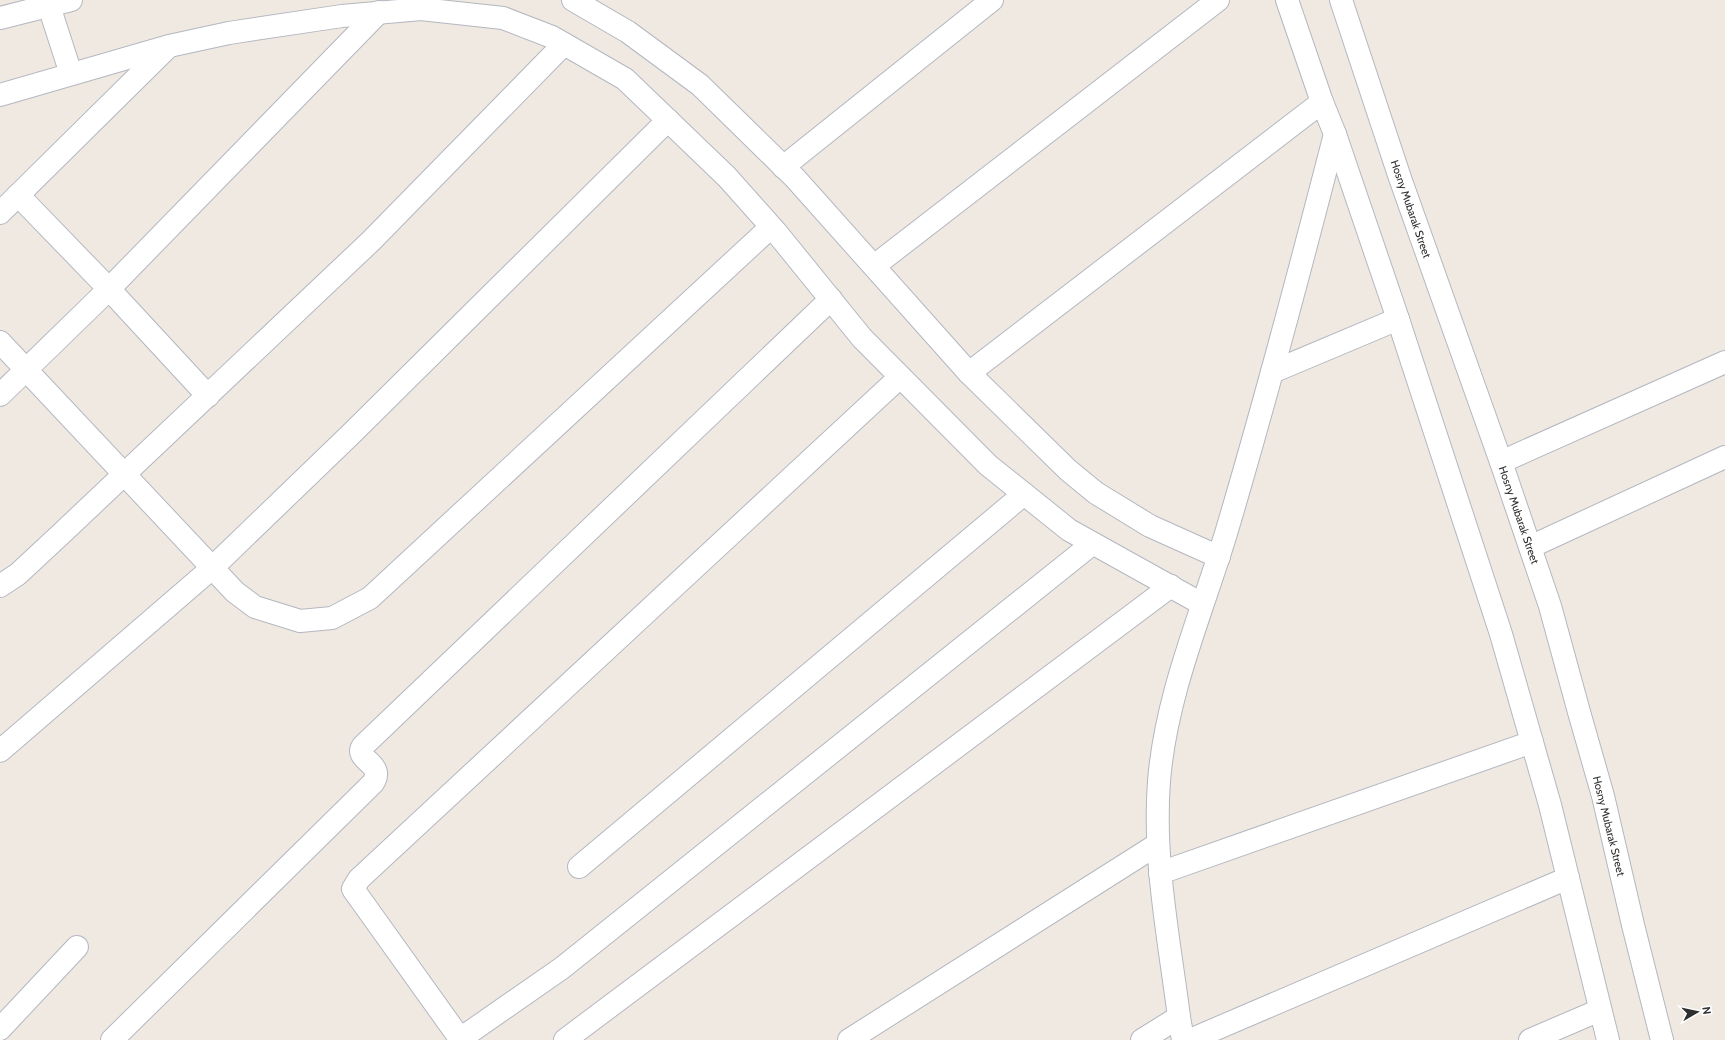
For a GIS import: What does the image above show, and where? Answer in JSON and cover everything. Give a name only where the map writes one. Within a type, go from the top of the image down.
[{"type":"street","points":[[0,18],[71,0]]},
{"type":"street","points":[[573,0],[628,32],[700,85],[783,167],[969,373],[1068,470],[1096,493],[1150,526],[1219,557]]},
{"type":"street","points":[[783,167],[992,0]]},
{"type":"street","points":[[874,266],[1218,0]]},
{"type":"street","points":[[1287,0],[1322,102],[1335,134],[1398,319],[1501,634],[1550,805],[1608,1040]]},
{"type":"street","name":"Hosny Mubarak Street","points":[[1341,0],[1400,178],[1501,462],[1550,606],[1578,712],[1603,796],[1662,1040]]},
{"type":"street","points":[[49,6],[71,74]]},
{"type":"street","points":[[0,95],[169,46],[229,33],[379,12],[421,9],[503,18],[552,37],[625,78],[668,120],[727,178],[771,227],[862,338],[988,465],[1069,530],[1202,604]]},
{"type":"street","points":[[0,395],[109,289],[379,12]]},
{"type":"street","points":[[0,586],[18,574],[371,241],[564,44]]},
{"type":"street","points":[[0,213],[169,46]]},
{"type":"street","points":[[969,373],[1322,102]]},
{"type":"street","points":[[0,751],[211,569],[367,418],[668,120]]},
{"type":"street","points":[[1183,1040],[1178,1018],[1160,873],[1158,844],[1159,780],[1168,715],[1202,604],[1219,557],[1272,372],[1335,134]]},
{"type":"street","points":[[18,195],[109,289],[208,396]]},
{"type":"street","points":[[0,342],[211,569],[235,592],[255,608],[300,621],[332,618],[370,598],[771,227]]},
{"type":"street","points":[[112,1040],[373,783],[377,777],[377,772],[360,753],[362,746],[831,299]]},
{"type":"street","points":[[1272,372],[1398,319]]},
{"type":"street","points":[[1501,462],[1725,362]]},
{"type":"street","points":[[900,377],[359,879],[354,890],[460,1039],[562,968],[1092,544]]},
{"type":"street","points":[[1530,547],[1725,457]]},
{"type":"street","points":[[579,867],[1024,494]]},
{"type":"street","points":[[565,1040],[1171,586]]},
{"type":"street","points":[[1160,873],[1532,742]]},
{"type":"street","points":[[849,1040],[1158,844]]},
{"type":"street","points":[[1190,1040],[1568,878]]},
{"type":"street","points":[[0,1029],[77,947]]},
{"type":"street","points":[[1530,1040],[1600,1010]]},
{"type":"street","points":[[1142,1040],[1178,1018]]}]
